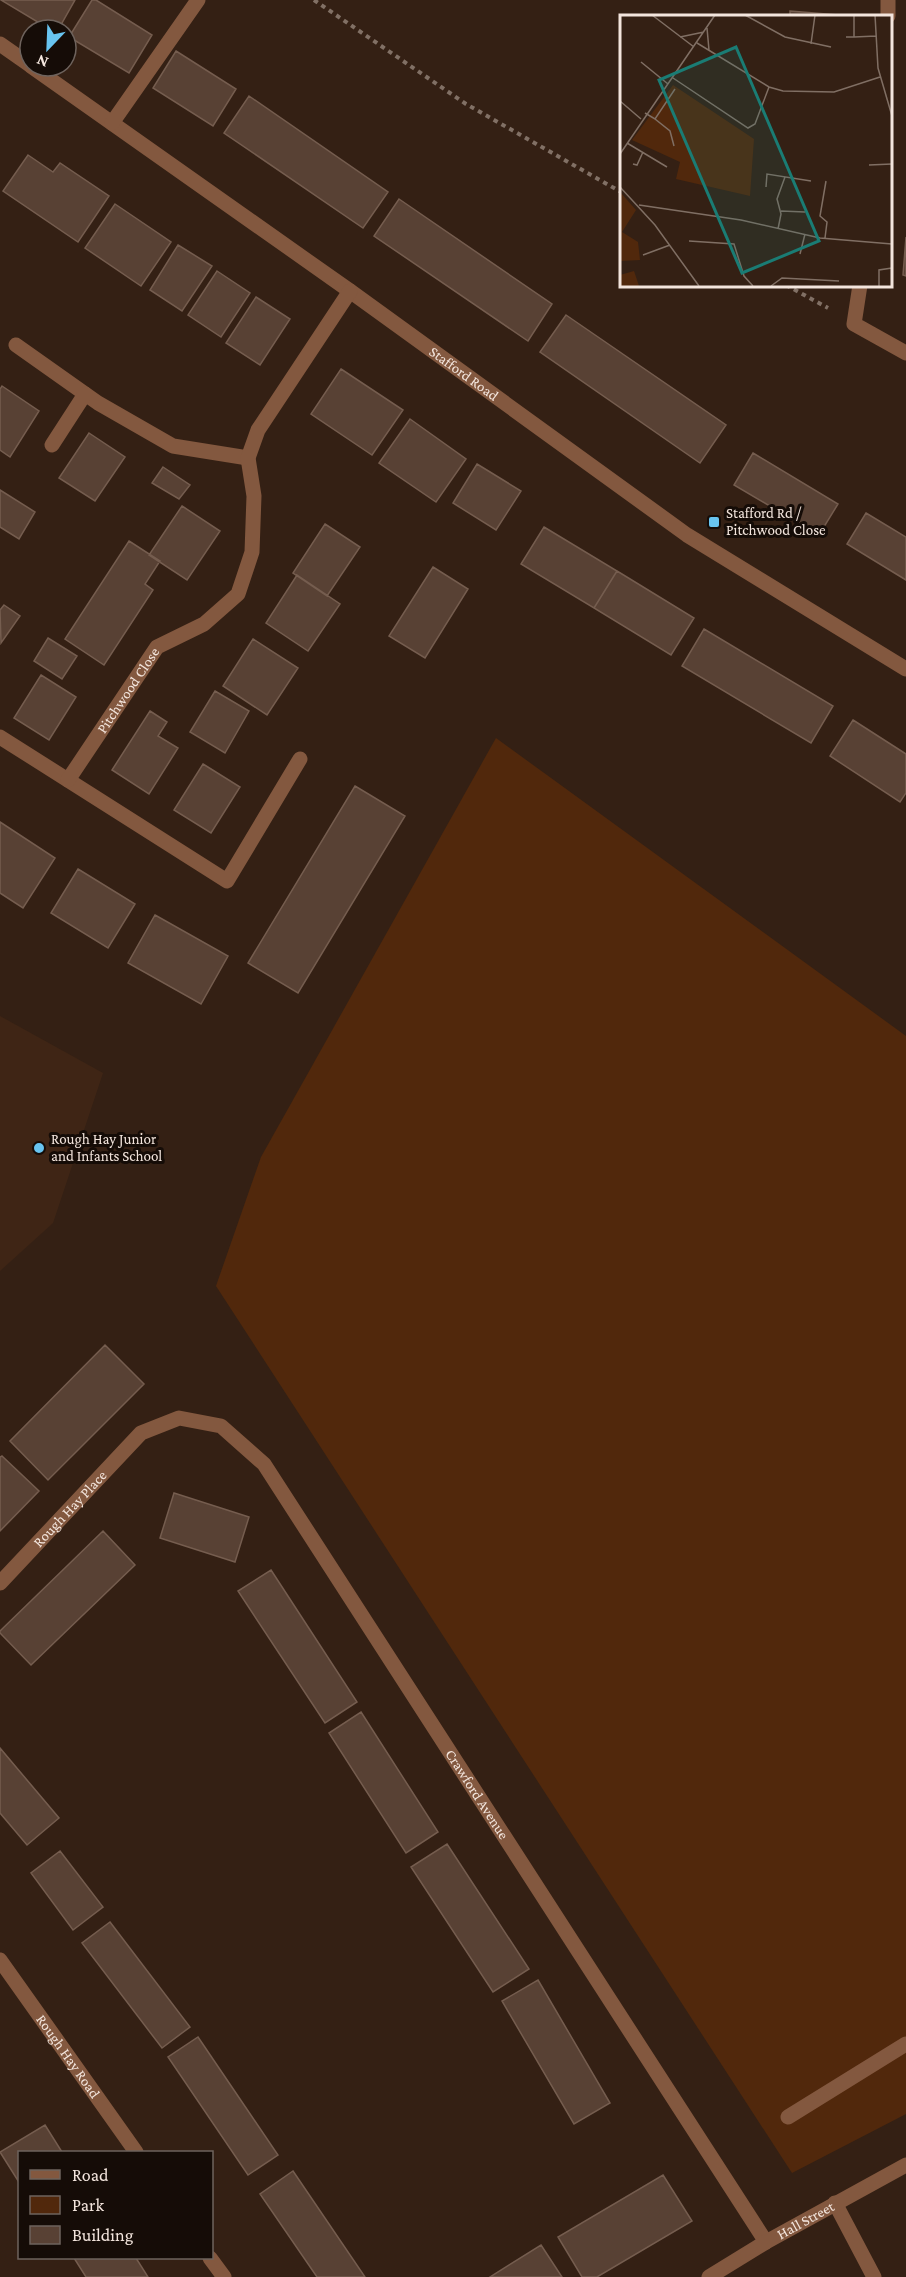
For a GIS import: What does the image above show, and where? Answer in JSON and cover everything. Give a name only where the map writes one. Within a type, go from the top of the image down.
[{"type":"street","points":[[112,123],[198,0]]},
{"type":"street","name":"Stafford Road","points":[[0,44],[18,57]]},
{"type":"street","name":"Stafford Road","points":[[47,78],[350,291],[687,535],[906,669]]},
{"type":"street","points":[[860,286],[854,324],[906,353]]},
{"type":"street","name":"Pitchwood Close","points":[[68,780],[157,647],[204,624],[238,594],[252,552],[254,496],[248,458],[258,430],[350,291]]},
{"type":"street","points":[[16,345],[85,394],[172,446],[248,458]]},
{"type":"street","points":[[52,445],[85,394]]},
{"type":"street","points":[[0,737],[227,881],[300,759]]},
{"type":"street","name":"Crawford Avenue","points":[[141,1433],[178,1418],[221,1426],[264,1464],[766,2242]]},
{"type":"street","name":"Rough Hay Place","points":[[0,1583],[141,1433]]},
{"type":"street","name":"Rough Hay Road","points":[[0,1960],[135,2151]]},
{"type":"street","points":[[788,2117],[906,2044]]},
{"type":"street","name":"Hall Street","points":[[709,2277],[766,2242],[906,2165]]},
{"type":"street","points":[[835,2203],[874,2277]]},
{"type":"street","points":[[211,2259],[224,2277]]},
{"type":"path","points":[[314,0],[466,104],[620,191]]},
{"type":"path","points":[[788,286],[854,324]]},
{"type":"shaded area","name":"Rough Hay Junior and Infants School","points":[[0,1016],[103,1073],[53,1223],[0,1271]]},
{"type":"green space","points":[[496,738],[906,1036],[906,2114],[792,2173],[216,1286],[261,1157]]},
{"type":"building","points":[[1,0],[75,0],[65,18],[31,18]]},
{"type":"building","points":[[92,0],[96,0],[152,35],[129,73],[78,42],[78,23]]},
{"type":"building","points":[[790,11],[838,15],[790,15]]},
{"type":"building","points":[[176,51],[236,89],[213,126],[153,88]]},
{"type":"building","points":[[249,96],[388,192],[363,228],[224,133]]},
{"type":"building","points":[[28,155],[53,172],[60,163],[109,196],[78,242],[3,191]]},
{"type":"building","points":[[399,199],[552,304],[528,341],[374,236]]},
{"type":"building","points":[[115,204],[171,242],[141,286],[85,248]]},
{"type":"building","points":[[906,237],[906,276],[903,275]]},
{"type":"building","points":[[178,245],[212,266],[182,311],[150,290]]},
{"type":"building","points":[[217,271],[250,293],[221,337],[188,315]]},
{"type":"building","points":[[256,297],[290,319],[260,365],[226,343]]},
{"type":"building","points":[[566,315],[726,425],[700,463],[540,352]]},
{"type":"building","points":[[341,369],[403,410],[372,455],[311,414]]},
{"type":"building","points":[[2,386],[39,411],[10,457],[0,450],[0,389]]},
{"type":"building","points":[[410,419],[466,459],[436,502],[379,463]]},
{"type":"building","points":[[89,433],[125,457],[95,501],[59,478]]},
{"type":"building","points":[[753,453],[838,504],[819,535],[734,485]]},
{"type":"building","points":[[477,464],[521,491],[496,530],[453,503]]},
{"type":"building","points":[[163,467],[190,485],[179,499],[152,483]]},
{"type":"building","points":[[0,490],[35,512],[19,539],[0,527]]},
{"type":"building","points":[[182,506],[220,531],[187,580],[149,555]]},
{"type":"building","points":[[866,513],[906,537],[906,580],[847,544]]},
{"type":"building","points":[[325,524],[360,547],[327,596],[293,573]]},
{"type":"building","points":[[544,527],[617,571],[594,608],[521,564]]},
{"type":"building","points":[[129,541],[160,561],[145,584],[153,590],[104,665],[65,639]]},
{"type":"building","points":[[433,567],[468,589],[425,658],[389,636]]},
{"type":"building","points":[[617,571],[694,618],[671,655],[594,608]]},
{"type":"building","points":[[297,575],[340,604],[308,651],[266,623]]},
{"type":"building","points":[[4,605],[20,616],[1,643],[0,610]]},
{"type":"building","points":[[704,629],[833,706],[811,743],[682,666]]},
{"type":"building","points":[[48,638],[77,656],[62,679],[34,661]]},
{"type":"building","points":[[253,639],[298,668],[267,715],[223,686]]},
{"type":"building","points":[[41,675],[76,697],[49,740],[14,718]]},
{"type":"building","points":[[215,691],[249,711],[225,753],[190,732]]},
{"type":"building","points":[[150,711],[167,722],[158,736],[178,748],[149,794],[112,770]]},
{"type":"building","points":[[853,720],[906,754],[906,793],[900,802],[830,756]]},
{"type":"building","points":[[203,764],[240,787],[211,833],[174,810]]},
{"type":"building","points":[[355,786],[405,816],[298,993],[248,963]]},
{"type":"building","points":[[0,822],[55,858],[23,908],[0,893]]},
{"type":"building","points":[[78,869],[135,904],[108,948],[51,913]]},
{"type":"building","points":[[155,915],[228,956],[201,1004],[128,963]]},
{"type":"building","points":[[105,1345],[144,1384],[48,1480],[10,1441]]},
{"type":"building","points":[[2,1456],[39,1491],[0,1531],[0,1457]]},
{"type":"building","points":[[174,1493],[249,1517],[235,1562],[160,1538]]},
{"type":"building","points":[[103,1531],[135,1565],[31,1665],[0,1631]]},
{"type":"building","points":[[271,1570],[357,1702],[325,1723],[238,1591]]},
{"type":"building","points":[[361,1712],[438,1832],[406,1853],[329,1733]]},
{"type":"building","points":[[0,1748],[59,1818],[27,1845],[0,1813]]},
{"type":"building","points":[[447,1844],[529,1969],[493,1992],[411,1867]]},
{"type":"building","points":[[60,1851],[103,1907],[73,1930],[31,1873]]},
{"type":"building","points":[[110,1922],[190,2027],[162,2048],[82,1943]]},
{"type":"building","points":[[538,1980],[610,2103],[574,2124],[502,2001]]},
{"type":"building","points":[[198,2037],[278,2155],[248,2175],[168,2057]]},
{"type":"building","points":[[45,2125],[61,2151],[18,2151],[18,2181],[0,2152]]},
{"type":"building","points":[[293,2171],[365,2277],[317,2277],[260,2194]]},
{"type":"building","points":[[663,2175],[692,2221],[597,2277],[582,2277],[558,2237]]},
{"type":"building","points":[[541,2245],[562,2277],[490,2277]]},
{"type":"building","points":[[75,2259],[137,2259],[148,2277],[86,2277]]},
{"type":"place","name":"Stafford Rd / Pitchwood Close","points":[[714,522]]},
{"type":"place","name":"Rough Hay Junior and Infants School","points":[[39,1148]]}]
